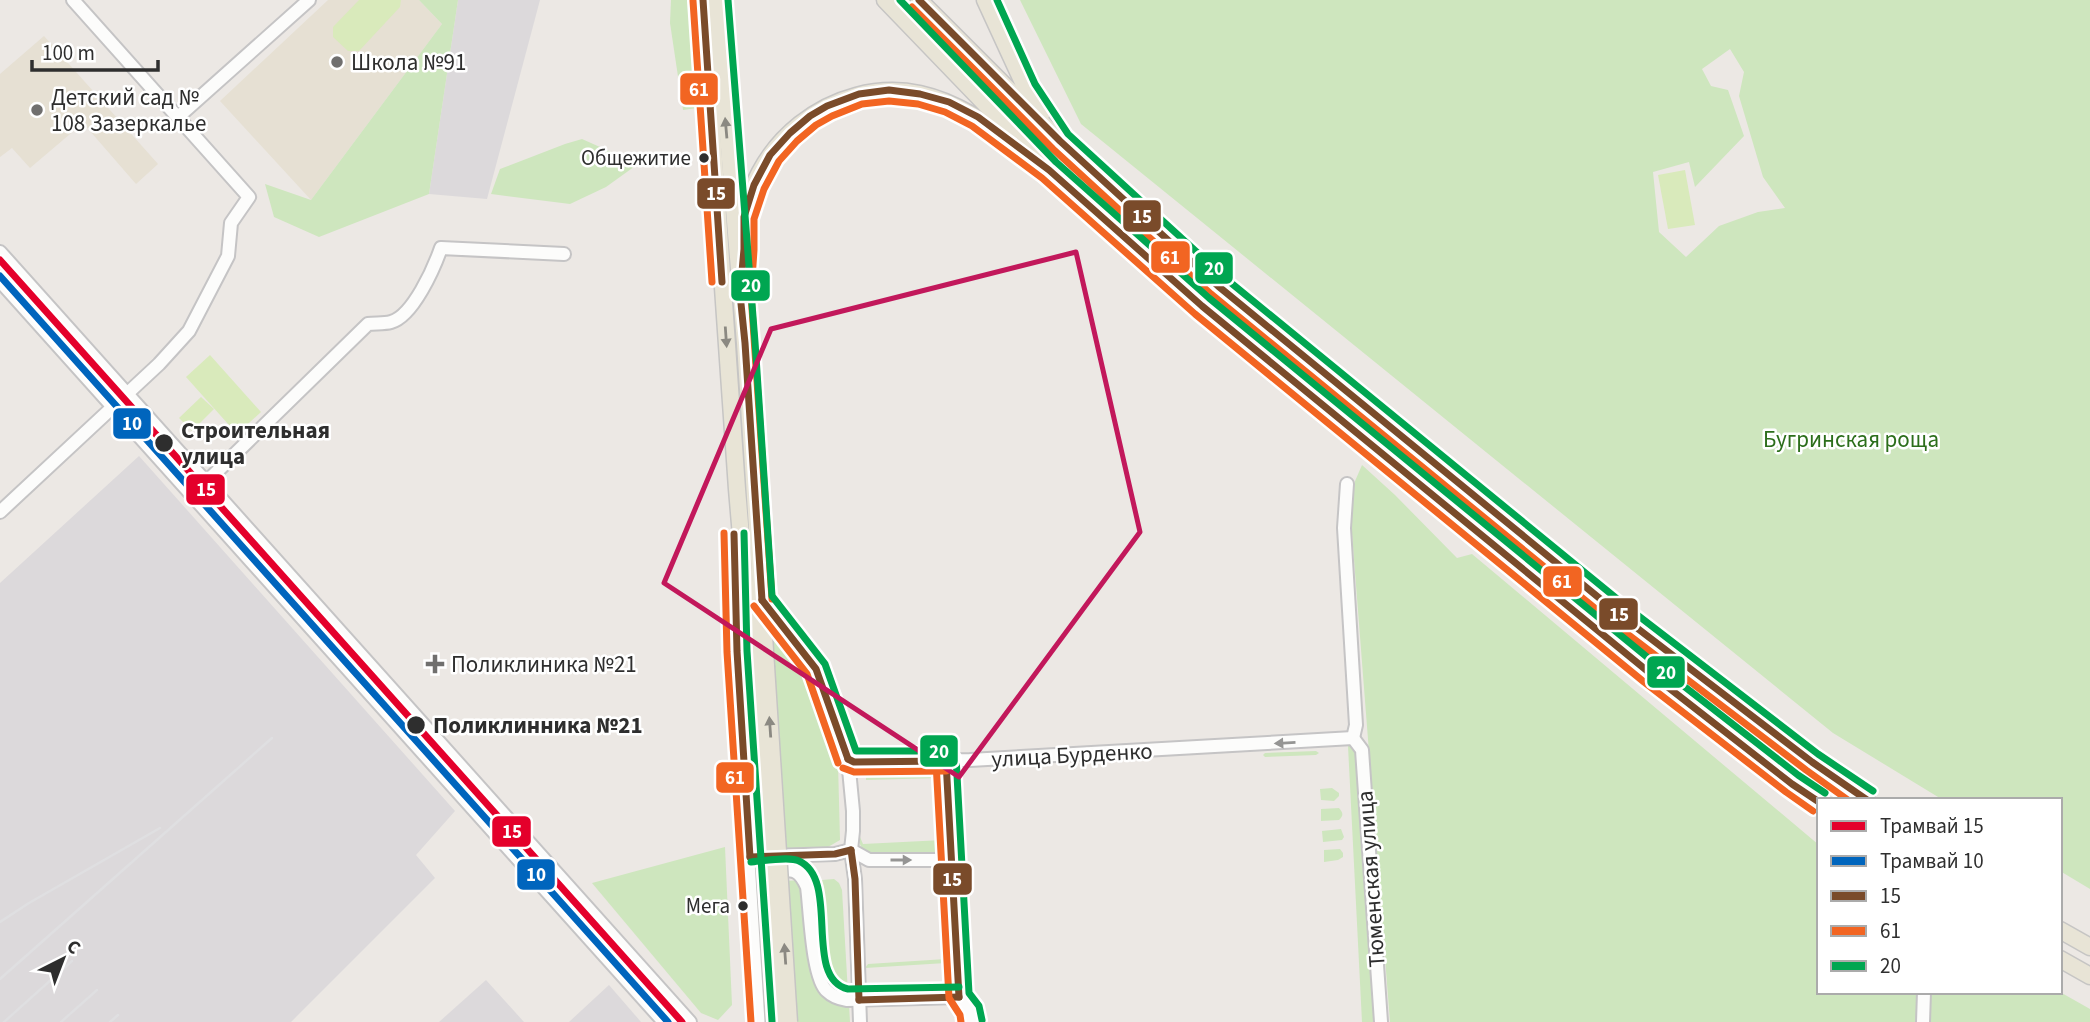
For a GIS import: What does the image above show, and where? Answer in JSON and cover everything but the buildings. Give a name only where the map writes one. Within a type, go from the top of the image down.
[{"type":"main road","points":[[703,0],[737,489],[759,666],[789,1022]]},
{"type":"main road","points":[[717,0],[745,343],[762,600],[759,666],[774,1022]]},
{"type":"main road","points":[[885,0],[1049,170],[1202,306],[1651,674],[1817,801]]},
{"type":"main road","points":[[919,0],[1060,141],[1218,286],[1609,606],[1812,762],[1864,798]]},
{"type":"main road","points":[[985,0],[1026,89],[1060,141]]},
{"type":"main road","points":[[740,294],[744,217],[754,185],[770,156],[790,133],[827,106],[859,94],[889,90],[920,94],[949,102],[978,117],[1049,170]]},
{"type":"main road","points":[[2062,931],[2090,947]]},
{"type":"main road","points":[[2062,960],[2090,976]]},
{"type":"street","points":[[0,512],[159,364],[189,331],[228,256],[231,223],[249,197],[73,0]]},
{"type":"street","points":[[178,117],[309,0]]},
{"type":"street","points":[[192,496],[368,324],[393,322],[408,310],[433,272],[441,248],[564,254]]},
{"type":"street","points":[[0,252],[690,1022]]},
{"type":"street","points":[[0,281],[663,1022]]},
{"type":"street","points":[[1346,484],[1344,528],[1356,717],[1353,738]]},
{"type":"street","points":[[737,489],[734,522],[736,617],[762,1022]]},
{"type":"street","points":[[762,600],[816,669],[848,759],[860,1022]]},
{"type":"street","name":"улица Бурденко","points":[[848,759],[860,762],[946,761],[1353,738]]},
{"type":"street","name":"Тюменская улица","points":[[1353,738],[1362,750],[1381,1022]]},
{"type":"street","points":[[946,761],[959,997],[970,1011],[972,1022]]},
{"type":"street","points":[[750,857],[835,854],[851,850],[869,860],[953,860]]},
{"type":"street","points":[[751,872],[794,870],[802,876],[807,887],[817,975],[826,991],[839,999],[959,997]]},
{"type":"street","points":[[542,886],[557,873]]},
{"type":"street","points":[[1923,1022],[1924,994]]},
{"type":"highlighted area","points":[[1076,252],[1140,532],[959,777],[664,583],[771,329]]},
{"type":"shaded area","name":"Школа №91","points":[[328,0],[419,0],[442,24],[311,200],[220,101]]},
{"type":"shaded area","points":[[458,0],[540,0],[487,199],[429,194]]},
{"type":"shaded area","points":[[44,36],[158,164],[136,184],[83,123],[30,168],[12,148],[0,157],[0,74]]},
{"type":"shaded area","points":[[139,456],[455,811],[416,855],[435,878],[291,1022],[0,1022],[0,583]]},
{"type":"shaded area","points":[[486,980],[524,1022],[439,1022]]},
{"type":"shaded area","points":[[609,985],[641,1022],[569,1022]]},
{"type":"green space","points":[[359,0],[401,0],[400,7],[359,51],[348,51],[333,37],[333,27]]},
{"type":"green space","points":[[419,0],[458,0],[429,194],[319,237],[274,217],[265,184],[311,200],[442,24]]},
{"type":"green space","points":[[671,0],[698,0],[704,107],[683,110],[670,23]]},
{"type":"green space","name":"Бугринская роща","points":[[1020,0],[2090,0],[2090,889],[2062,872],[2062,798],[1940,798],[1833,733],[1081,124]],"holes":[[[1730,49],[1744,72],[1739,96],[1763,177],[1785,208],[1758,212],[1719,226],[1686,257],[1659,232],[1653,172],[1689,162],[1695,187],[1744,136],[1728,90],[1711,86],[1702,69]]]},
{"type":"green space","points":[[582,139],[638,164],[606,187],[570,204],[491,194],[500,169]]},
{"type":"green space","points":[[1685,170],[1695,225],[1668,229],[1658,175]]},
{"type":"green space","points":[[210,355],[261,412],[237,434],[186,377]]},
{"type":"green space","points":[[201,397],[214,409],[192,431],[179,418]]},
{"type":"green space","points":[[1362,465],[1457,558],[1472,554],[1817,843],[1817,994],[2062,993],[2090,1009],[2090,1022],[1390,1022],[1349,495]]},
{"type":"green space","points":[[770,622],[806,665],[824,703],[837,749],[840,840],[828,847],[785,852]]},
{"type":"green space","points":[[1348,746],[1355,748],[1374,1022],[1362,1022]]},
{"type":"green space","points":[[1265,753],[1319,753],[1316,755],[1263,755]]},
{"type":"green space","points":[[941,766],[944,784],[940,784],[939,778],[866,780],[866,767]]},
{"type":"green space","points":[[1332,788],[1339,796],[1334,801],[1321,800],[1320,789]]},
{"type":"green space","points":[[1339,808],[1342,817],[1339,820],[1321,821],[1321,809]]},
{"type":"green space","points":[[1341,829],[1344,837],[1342,840],[1323,842],[1322,831]]},
{"type":"green space","points":[[943,834],[947,834],[945,851],[942,853],[903,857],[882,857],[866,852],[858,837],[863,844],[943,840]]},
{"type":"green space","points":[[725,847],[732,1005],[718,1020],[701,1013],[592,883]]},
{"type":"green space","points":[[1340,849],[1343,857],[1324,862],[1324,850]]},
{"type":"green space","points":[[834,879],[842,890],[848,993],[841,995],[829,988],[821,972],[810,881]]},
{"type":"green space","points":[[801,880],[812,977],[824,994],[849,1004],[850,1022],[794,1022],[785,881]]},
{"type":"green space","points":[[946,959],[953,962],[953,967],[947,970],[946,963],[865,968],[868,964]]},
{"type":"railway","points":[[0,979],[272,738]]},
{"type":"railway","points":[[0,922],[160,828]]},
{"type":"railway","points":[[4,1022],[72,961]]},
{"type":"railway","points":[[61,1022],[97,990]]},
{"type":"railway","points":[[110,1022],[118,1015]]},
{"type":"tram line","name":"15","points":[[0,260],[682,1022]]},
{"type":"tram line","name":"10","points":[[0,276],[668,1022]]},
{"type":"transit line","name":"15","points":[[703,0],[722,282]]},
{"type":"transit line","name":"20","points":[[728,0],[772,596],[825,664],[856,751],[947,751],[956,757],[969,993],[979,1006],[982,1020]]},
{"type":"transit line","name":"20","points":[[900,0],[1056,162],[1209,298],[1658,666],[1825,793]]},
{"type":"transit line","name":"15","points":[[919,0],[1060,141],[1218,286],[1620,615],[1812,762],[1864,798]]},
{"type":"transit line","name":"20","points":[[997,0],[1035,84],[1068,134],[1225,278],[1627,607],[1818,754],[1873,791]]},
{"type":"transit line","name":"61","points":[[693,1],[712,282]]},
{"type":"transit line","name":"61","points":[[912,7],[1053,149],[1211,294],[1613,623],[1845,798]]},
{"type":"transit line","name":"15","points":[[762,600],[740,294],[744,217],[754,185],[770,155],[810,116],[827,106],[859,94],[889,90],[920,94],[949,102],[978,117],[1049,170],[1202,306],[1651,674],[1817,801]]},
{"type":"transit line","name":"61","points":[[772,599],[751,294],[754,219],[764,189],[779,161],[816,125],[862,104],[889,101],[918,104],[945,112],[972,126],[1042,178],[1195,314],[1644,682],[1813,811]]},
{"type":"transit line","name":"61","points":[[724,533],[727,652],[751,1022]]},
{"type":"transit line","name":"20","points":[[744,533],[747,651],[772,1021]]},
{"type":"transit line","name":"15","points":[[734,534],[737,651],[750,857]]},
{"type":"transit line","name":"15","points":[[762,600],[816,669],[848,759]]},
{"type":"transit line","name":"61","points":[[754,606],[807,674],[838,763]]},
{"type":"transit line","name":"15","points":[[848,759],[854,762],[946,761]]},
{"type":"transit line","name":"15","points":[[946,761],[959,997]]},
{"type":"transit line","name":"61","points":[[936,762],[949,998],[960,1015],[961,1022]]},
{"type":"transit line","name":"61","points":[[843,768],[854,772],[946,771]]},
{"type":"transit line","name":"15","points":[[851,850],[855,879],[859,1000]]},
{"type":"transit line","name":"15","points":[[750,857],[835,854],[851,850]]},
{"type":"transit line","name":"20","points":[[751,862],[795,860],[811,872],[818,887],[823,949],[834,981],[848,989],[959,987]]},
{"type":"transit line","name":"15","points":[[859,1000],[959,997]]},
{"type":"place","name":"Школа №91","points":[[337,62]]},
{"type":"place","name":"Детский сад № 108 Зазеркалье","points":[[37,110]]},
{"type":"place","name":"Общежитие","points":[[704,158]]},
{"type":"place","name":"Строительная улица","points":[[164,443]]},
{"type":"place","name":"Поликлиника №21","points":[[435,664]]},
{"type":"place","name":"Поликлинника №21","points":[[416,725]]},
{"type":"place","name":"Мега","points":[[743,906]]}]
